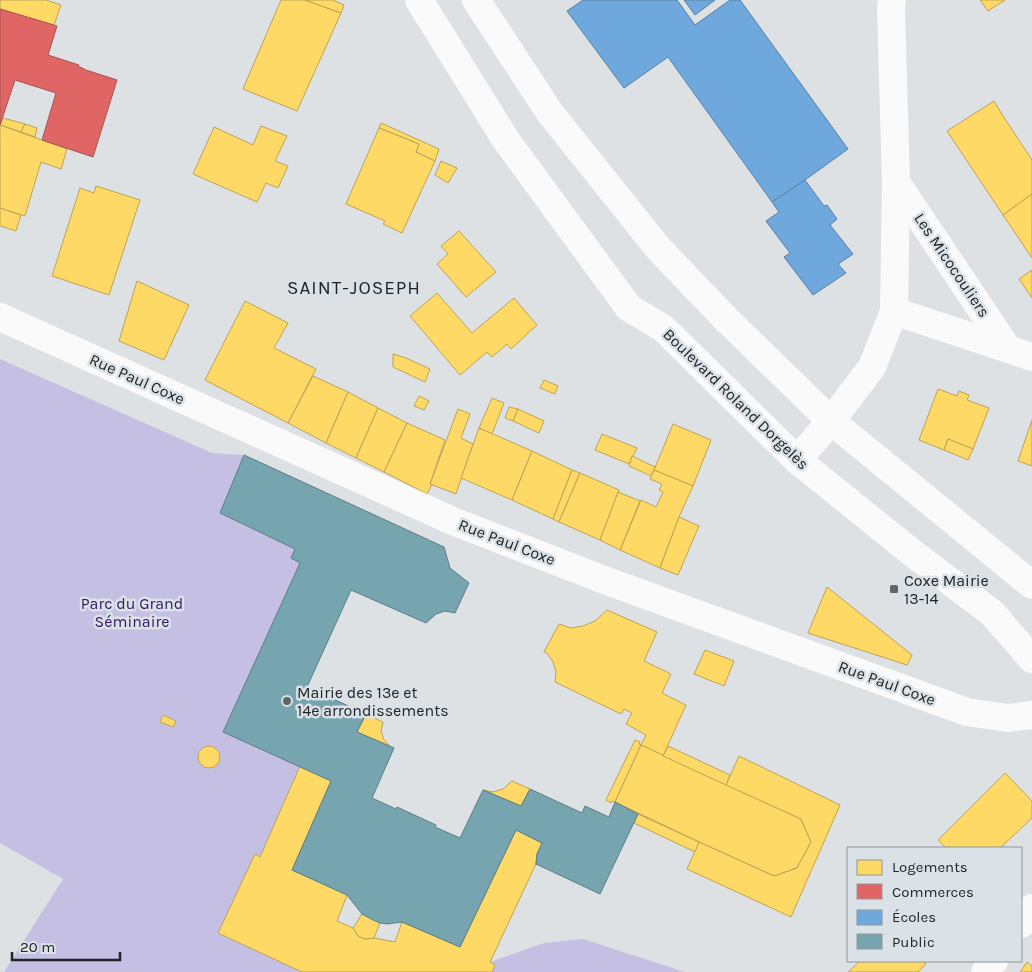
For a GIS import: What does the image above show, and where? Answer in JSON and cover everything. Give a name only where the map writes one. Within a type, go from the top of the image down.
[{"type":"street","name":"Boulevard Roland Dorgelès","points":[[419,0],[506,140],[629,308],[663,328],[797,460],[915,555],[992,613],[1032,659]]},
{"type":"street","points":[[476,0],[550,113],[658,248],[726,319],[831,421],[1032,585]]},
{"type":"street","name":"Les Micocouliers","points":[[797,460],[831,421],[872,367],[894,311],[896,182],[892,0]]},
{"type":"street","name":"Les Micocouliers","points":[[896,182],[1020,352]]},
{"type":"street","name":"Les Micocouliers","points":[[894,311],[1020,352]]},
{"type":"street","name":"Rue Paul Coxe","points":[[0,317],[456,522],[607,581],[967,712],[1008,718],[1032,715]]},
{"type":"street","points":[[1022,923],[1032,908]]},
{"type":"street","points":[[985,972],[993,962]]},
{"type":"green space","name":"Parc du Grand Séminaire","points":[[0,359],[212,453],[244,455],[220,513],[295,549],[291,558],[300,563],[223,731],[300,766],[260,857],[255,854],[302,972],[4,972],[63,879],[0,843]]},
{"type":"green space","points":[[583,939],[685,972],[492,972],[495,965],[490,962],[544,943]]},
{"type":"building: Logements","points":[[0,0],[46,0],[61,5],[54,25],[0,9]]},
{"type":"building: Logements","points":[[281,0],[305,0],[341,13],[297,111],[243,89]]},
{"type":"building: Logements","points":[[305,0],[333,0],[344,5],[341,13]]},
{"type":"building: Logements","points":[[980,0],[1005,0],[988,11]]},
{"type":"building: Logements","points":[[994,101],[1032,160],[1032,194],[1003,215],[947,131]]},
{"type":"building: Logements","points":[[3,118],[25,124],[21,132],[0,125]]},
{"type":"building: Logements","points":[[381,123],[439,149],[435,161],[416,152],[419,144],[379,128]]},
{"type":"building: Logements","points":[[25,124],[37,128],[35,137],[21,132]]},
{"type":"building: Logements","points":[[0,125],[67,149],[61,169],[41,162],[25,216],[0,208]]},
{"type":"building: Logements","points":[[261,126],[287,136],[275,161],[288,166],[278,188],[266,183],[257,202],[193,174],[214,127],[253,145]]},
{"type":"building: Logements","points":[[379,128],[419,144],[416,152],[435,161],[402,233],[383,224],[385,221],[346,204]]},
{"type":"building: Logements","points":[[441,161],[457,168],[448,183],[435,175]]},
{"type":"building: Logements","points":[[96,186],[140,200],[109,295],[52,276],[80,188],[94,193]]},
{"type":"building: Logements","points":[[1032,194],[1032,258],[1003,215]]},
{"type":"building: Logements","points":[[0,208],[21,215],[16,231],[0,226]]},
{"type":"building: Logements","points":[[459,231],[496,272],[466,297],[437,264],[448,254],[441,246]]},
{"type":"building: Logements","points":[[1032,270],[1032,298],[1019,279]]},
{"type":"building: Logements","points":[[137,281],[189,305],[164,360],[119,341]]},
{"type":"building: Logements","points":[[437,293],[472,333],[514,298],[537,325],[511,349],[507,344],[492,357],[487,352],[460,375],[410,316]]},
{"type":"building: Logements","points":[[245,301],[288,323],[274,348],[316,369],[288,423],[205,380]]},
{"type":"building: Logements","points":[[393,354],[430,369],[425,382],[393,367]]},
{"type":"building: Logements","points":[[313,376],[348,392],[326,443],[288,423]]},
{"type":"building: Logements","points":[[544,380],[558,386],[555,394],[540,388]]},
{"type":"building: Logements","points":[[938,389],[957,396],[959,391],[969,395],[967,400],[989,408],[973,449],[948,439],[944,450],[919,440]]},
{"type":"building: Logements","points":[[348,392],[378,408],[356,458],[326,443]]},
{"type":"building: Logements","points":[[419,396],[429,401],[424,410],[414,406]]},
{"type":"building: Logements","points":[[492,398],[504,403],[492,434],[479,428]]},
{"type":"building: Logements","points":[[509,407],[518,409],[513,421],[505,418]]},
{"type":"building: Logements","points":[[378,408],[407,423],[384,472],[356,458]]},
{"type":"building: Logements","points":[[458,409],[470,414],[461,438],[473,444],[456,494],[430,484]]},
{"type":"building: Logements","points":[[518,409],[544,421],[539,433],[513,421]]},
{"type":"building: Logements","points":[[1032,420],[1032,466],[1018,461]]},
{"type":"building: Logements","points":[[407,423],[445,440],[430,484],[432,484],[427,494],[384,472]]},
{"type":"building: Logements","points":[[673,424],[711,440],[693,486],[654,470]]},
{"type":"building: Logements","points":[[479,428],[532,451],[512,500],[461,478]]},
{"type":"building: Logements","points":[[602,434],[637,448],[629,464],[595,450]]},
{"type":"building: Logements","points":[[948,439],[973,449],[968,460],[944,450]]},
{"type":"building: Logements","points":[[532,451],[572,470],[553,519],[512,500]]},
{"type":"building: Logements","points":[[632,456],[655,467],[651,476],[629,466]]},
{"type":"building: Logements","points":[[572,470],[580,473],[559,522],[553,519]]},
{"type":"building: Logements","points":[[654,470],[693,486],[660,568],[620,550],[641,500],[656,507],[663,492],[659,490],[662,484],[650,479]]},
{"type":"building: Logements","points":[[580,473],[619,490],[600,540],[559,522]]},
{"type":"building: Logements","points":[[618,492],[640,501],[620,550],[600,540]]},
{"type":"building: Logements","points":[[679,517],[699,526],[678,575],[660,568]]},
{"type":"building: Logements","points":[[827,587],[912,655],[907,665],[808,633]]},
{"type":"building: Logements","points":[[607,610],[657,632],[644,661],[671,674],[662,693],[686,705],[663,756],[641,745],[646,735],[626,724],[632,713],[624,709],[621,714],[555,682],[556,672],[553,662],[547,653],[544,652],[559,624],[571,628],[583,626],[595,621]]},
{"type":"building: Logements","points":[[705,650],[734,661],[724,686],[694,674]]},
{"type":"building: Logements","points":[[366,714],[383,722],[381,731],[384,740],[390,746],[357,732]]},
{"type":"building: Logements","points":[[163,715],[176,721],[173,727],[160,722]]},
{"type":"building: Logements","points":[[635,740],[640,742],[639,744],[641,745],[615,802],[612,801],[611,803],[606,800]]},
{"type":"building: Logements","points":[[641,745],[801,819],[811,842],[797,868],[774,876],[615,802]]},
{"type":"building: Logements","points":[[209,746],[217,749],[220,757],[217,765],[209,768],[201,765],[198,757],[201,749]]},
{"type":"building: Logements","points":[[668,746],[730,775],[726,785],[663,756]]},
{"type":"building: Logements","points":[[739,756],[840,805],[791,917],[687,869],[699,842],[774,876],[797,868],[811,842],[801,819],[726,785]]},
{"type":"building: Logements","points":[[300,766],[331,781],[292,870],[347,895],[337,921],[353,928],[358,936],[365,939],[374,938],[395,942],[402,922],[460,947],[516,830],[542,843],[537,854],[536,864],[490,962],[495,965],[492,972],[302,972],[218,933],[255,854],[260,857]]},
{"type":"building: Logements","points":[[1005,773],[1032,801],[1032,818],[1001,847],[945,847],[938,840]]},
{"type":"building: Logements","points":[[512,781],[530,789],[521,806],[483,790],[493,792],[503,789]]},
{"type":"building: Logements","points":[[638,814],[699,842],[695,852],[634,823]]},
{"type":"building: Logements","points":[[362,914],[380,923],[374,938],[365,939],[358,936],[353,928]]},
{"type":"building: Logements","points":[[859,962],[924,962],[926,964],[918,972],[848,972]]},
{"type":"building: Logements","points":[[1027,962],[1032,966],[1032,972],[1020,972]]},
{"type":"building: Commerces","points":[[0,9],[57,26],[48,55],[117,80],[93,157],[42,140],[56,93],[15,80],[0,125]]},
{"type":"building: Écoles","points":[[583,0],[677,0],[695,25],[730,0],[740,0],[848,149],[772,202],[668,57],[624,88],[567,11]]},
{"type":"building: Écoles","points":[[684,0],[715,0],[695,15]]},
{"type":"building: Écoles","points":[[805,180],[824,206],[827,205],[837,219],[830,225],[853,254],[838,264],[846,273],[813,295],[784,257],[790,253],[766,221],[779,212],[772,202]]},
{"type":"building: Public","name":"Mairie des 13e et 14e arrondissements","points":[[244,455],[444,547],[450,568],[469,583],[455,613],[445,611],[436,614],[426,623],[351,590],[307,687],[366,714],[357,732],[394,748],[372,798],[396,809],[397,807],[460,838],[483,790],[521,806],[530,789],[582,813],[585,806],[609,817],[615,802],[638,814],[600,894],[536,864],[537,854],[542,843],[516,830],[460,947],[402,922],[387,924],[371,919],[362,914],[347,895],[292,870],[331,781],[223,732],[300,563],[291,558],[295,549],[220,513]]},
{"type":"place","name":"Coxe Mairie 13-14","points":[[894,589]]},
{"type":"place","name":"Mairie des 13e et 14e arrondissements","points":[[287,701]]},
{"type":"district","name":"SAINT-JOSEPH","points":[[354,288]]}]
